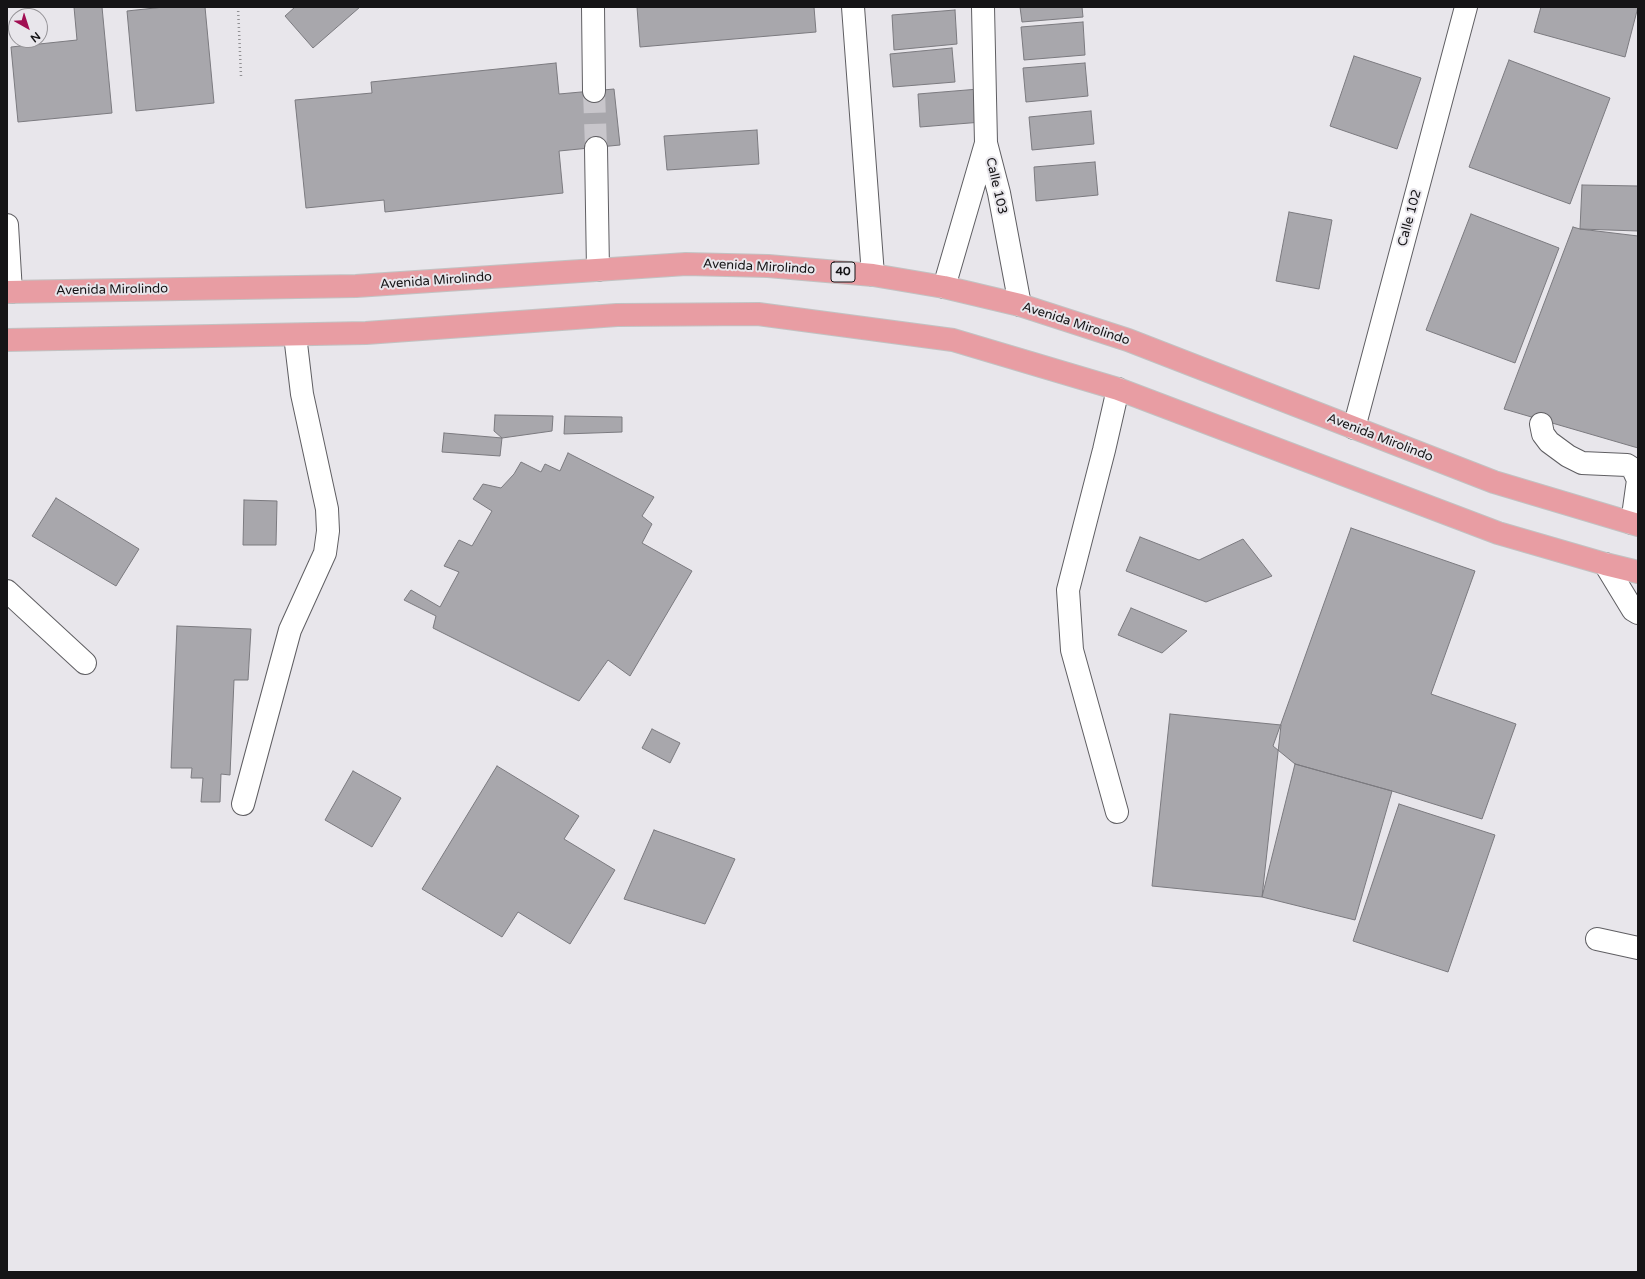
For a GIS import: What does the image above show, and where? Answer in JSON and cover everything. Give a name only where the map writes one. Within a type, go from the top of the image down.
[{"type":"main road","name":"Avenida Mirolindo","points":[[9,292],[356,286],[686,264],[768,266],[872,275],[944,287],[1020,305],[1128,340],[1494,482],[1635,524]]},
{"type":"main road","points":[[7,340],[366,333],[617,315],[758,314],[953,340],[1118,389],[1498,533],[1638,572]]},
{"type":"street","points":[[593,7],[594,91]]},
{"type":"street","points":[[853,7],[872,275]]},
{"type":"street","points":[[983,7],[986,144]]},
{"type":"street","name":"Calle 102","points":[[1354,428],[1466,7]]},
{"type":"street","name":"Calle 103","points":[[944,287],[986,144]]},
{"type":"street","name":"Calle 103","points":[[986,144],[999,193],[1020,305]]},
{"type":"street","points":[[596,148],[598,270]]},
{"type":"street","points":[[7,225],[9,292]]},
{"type":"street","points":[[243,804],[290,630],[325,553],[328,531],[327,509],[302,394],[295,335]]},
{"type":"street","points":[[1117,812],[1072,650],[1068,590],[1118,389]]},
{"type":"street","points":[[1541,424],[1543,434],[1549,442],[1568,456],[1582,463],[1627,465],[1633,468],[1638,480],[1635,524]]},
{"type":"street","points":[[1605,564],[1633,610],[1638,612]]},
{"type":"street","points":[[7,591],[85,663]]},
{"type":"street","points":[[1597,939],[1638,948]]},
{"type":"path","points":[[238,7],[241,76]]},
{"type":"building","points":[[74,7],[102,7],[112,113],[18,122],[11,48],[48,48],[48,43],[77,40]]},
{"type":"building","points":[[164,7],[205,7],[214,103],[136,111],[127,11]]},
{"type":"building","points":[[295,7],[360,7],[313,48],[285,16]]},
{"type":"building","points":[[637,7],[814,7],[816,32],[640,47]]},
{"type":"building","points":[[1020,7],[1082,7],[1083,17],[1022,22]]},
{"type":"building","points":[[1541,7],[1638,7],[1625,57],[1534,32]]},
{"type":"building","points":[[955,10],[957,44],[894,50],[892,15]]},
{"type":"building","points":[[1083,22],[1085,55],[1024,60],[1021,27]]},
{"type":"building","points":[[952,48],[955,82],[893,87],[890,54]]},
{"type":"building","points":[[1354,56],[1421,78],[1397,149],[1330,126]]},
{"type":"building","points":[[1509,60],[1610,98],[1570,204],[1469,167]]},
{"type":"building","points":[[556,63],[559,94],[614,89],[620,145],[559,151],[563,193],[385,212],[384,200],[306,208],[295,100],[372,93],[371,82]]},
{"type":"building","points":[[1085,63],[1088,96],[1026,102],[1023,68]]},
{"type":"building","points":[[979,89],[982,122],[920,127],[918,94]]},
{"type":"building","points":[[1091,111],[1094,144],[1032,150],[1029,117]]},
{"type":"building","points":[[757,130],[759,164],[667,170],[664,136]]},
{"type":"building","points":[[1095,162],[1098,195],[1036,201],[1034,167]]},
{"type":"building","points":[[1582,185],[1638,186],[1638,231],[1580,229]]},
{"type":"building","points":[[1289,212],[1332,220],[1319,289],[1276,281]]},
{"type":"building","points":[[1471,214],[1559,248],[1515,363],[1426,330]]},
{"type":"building","points":[[1573,227],[1638,236],[1638,448],[1504,409]]},
{"type":"building","points":[[495,415],[553,416],[552,431],[502,438],[494,431]]},
{"type":"building","points":[[565,416],[622,417],[622,432],[564,434]]},
{"type":"building","points":[[444,433],[502,438],[500,456],[442,452]]},
{"type":"building","points":[[568,453],[654,497],[642,516],[652,524],[642,543],[692,571],[630,676],[608,660],[579,701],[433,628],[436,616],[404,600],[411,590],[440,607],[459,572],[444,566],[459,540],[472,546],[492,511],[473,499],[483,484],[501,488],[514,474],[521,462],[541,472],[545,464],[560,471]]},
{"type":"building","points":[[56,498],[139,549],[116,586],[32,536]]},
{"type":"building","points":[[244,500],[277,501],[276,545],[243,545]]},
{"type":"building","points":[[1351,528],[1475,571],[1431,694],[1516,724],[1482,819],[1392,791],[1295,764],[1273,746]]},
{"type":"building","points":[[1140,537],[1199,560],[1243,539],[1272,576],[1206,602],[1126,571]]},
{"type":"building","points":[[1131,608],[1187,631],[1162,653],[1118,635]]},
{"type":"building","points":[[177,626],[251,629],[248,680],[234,680],[230,775],[221,774],[220,802],[201,802],[203,778],[191,778],[192,768],[171,768]]},
{"type":"building","points":[[1170,714],[1281,725],[1262,897],[1152,886]]},
{"type":"building","points":[[652,729],[680,743],[670,763],[642,748]]},
{"type":"building","points":[[1295,764],[1392,791],[1355,920],[1262,897]]},
{"type":"building","points":[[497,766],[579,816],[564,839],[615,870],[570,944],[518,912],[502,937],[422,889]]},
{"type":"building","points":[[353,771],[401,798],[372,847],[325,820]]},
{"type":"building","points":[[1399,804],[1495,835],[1448,972],[1353,941]]},
{"type":"building","points":[[654,830],[735,859],[705,924],[624,899]]},
{"type":"tunnel","points":[[594,91],[596,148]]}]
